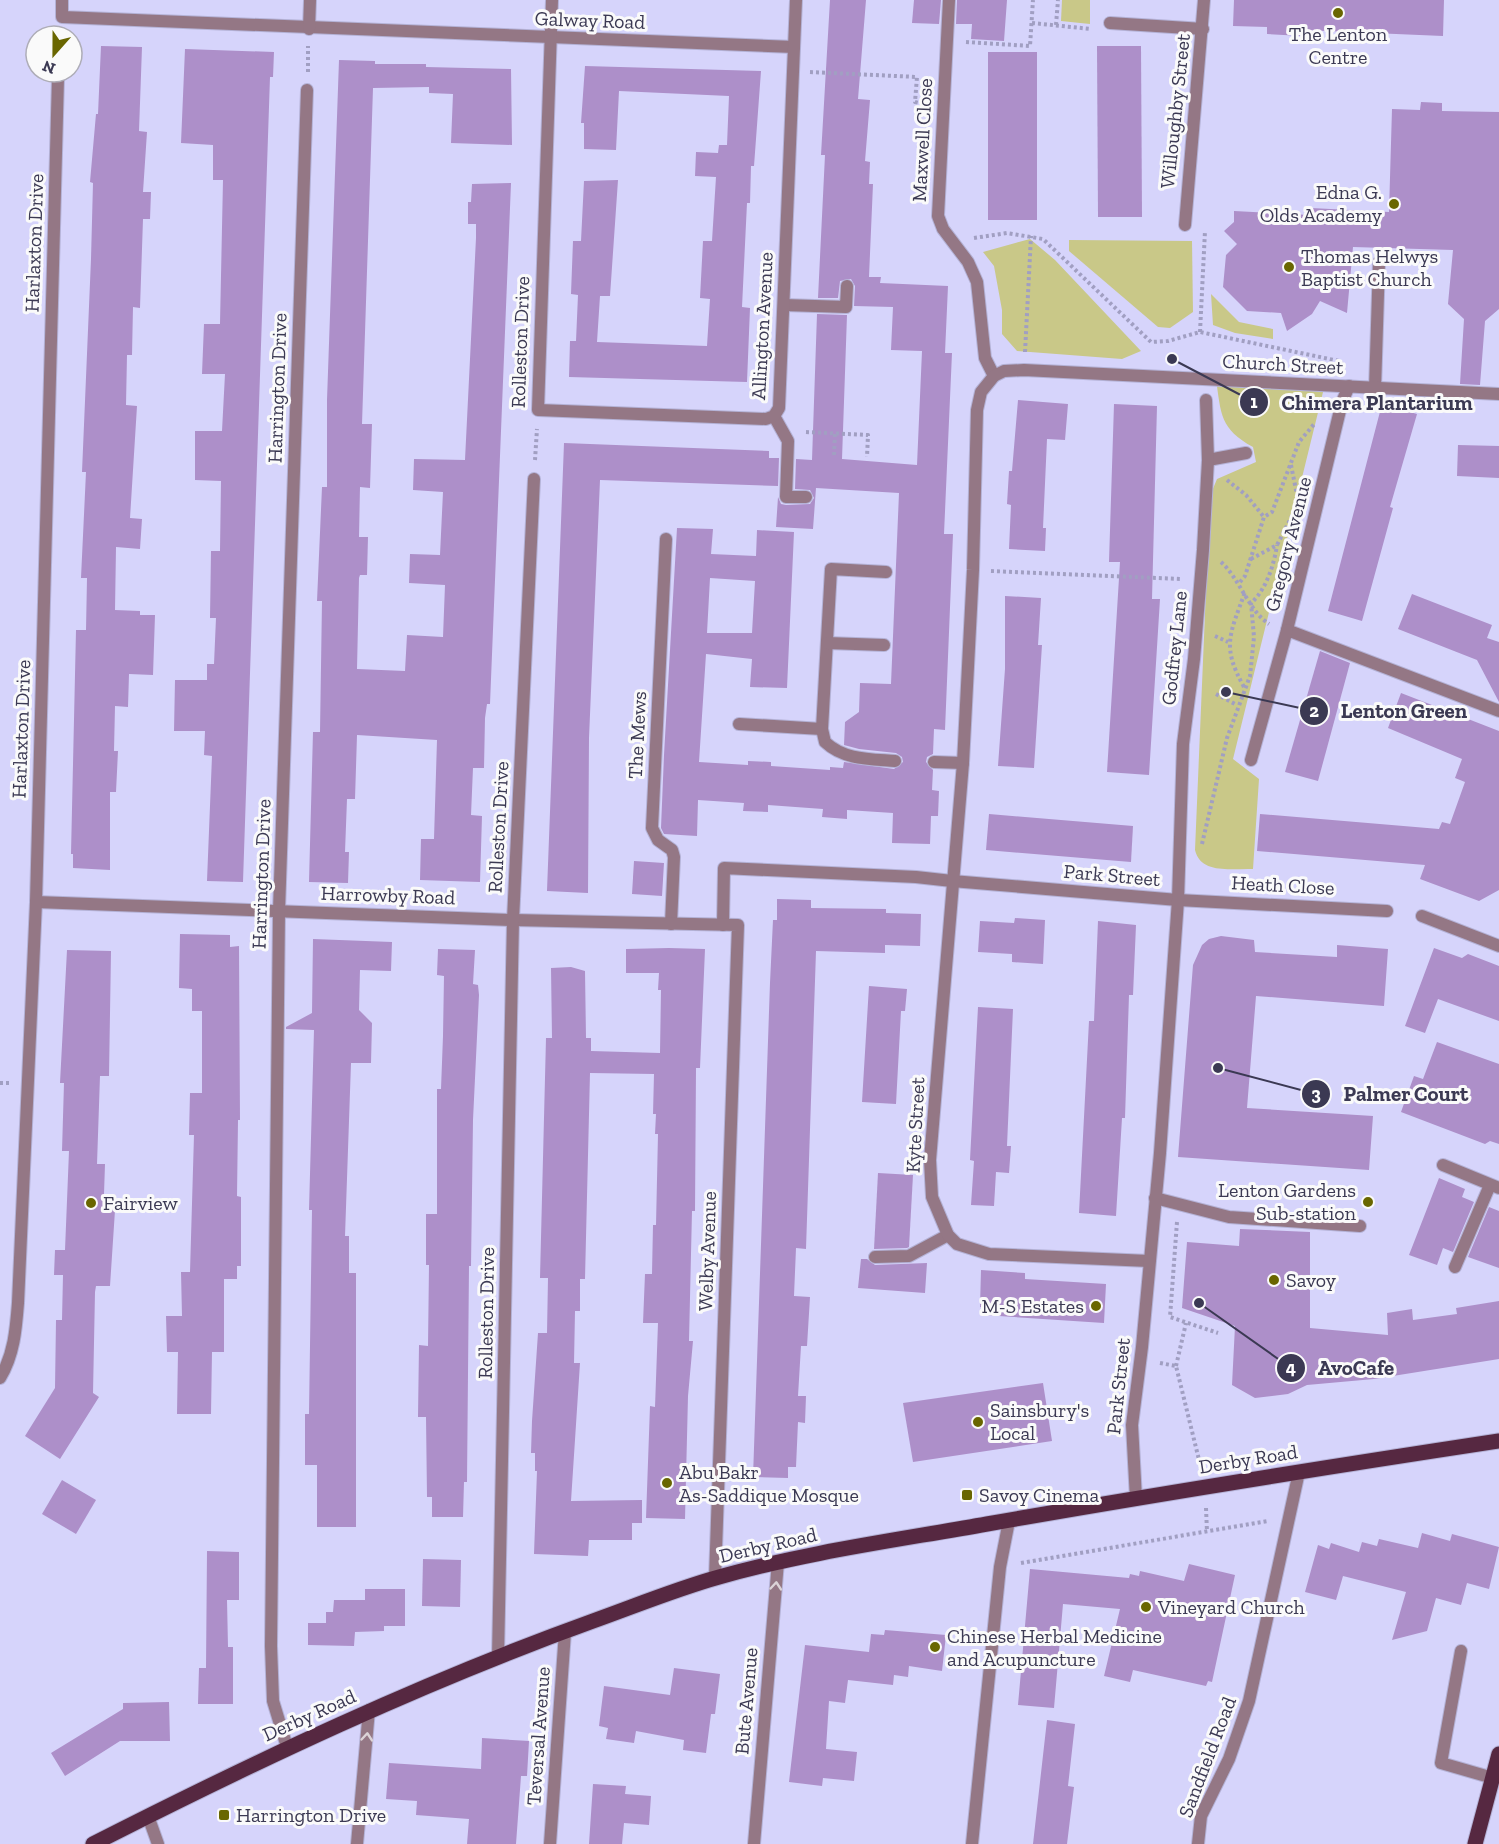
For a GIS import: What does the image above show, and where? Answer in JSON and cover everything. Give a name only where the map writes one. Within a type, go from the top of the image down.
[{"type":"main road","name":"Derby Road","points":[[93,1844],[286,1747],[369,1710],[498,1657],[715,1578],[778,1562],[1205,1486],[1499,1440]]},
{"type":"main road","points":[[1475,1844],[1499,1754]]},
{"type":"street","name":"Galway Road","points":[[62,0],[62,17],[309,29],[794,47]]},
{"type":"street","points":[[309,29],[310,0]]},
{"type":"street","name":"Rolleston Drive","points":[[538,410],[552,0]]},
{"type":"street","name":"Allington Avenue","points":[[538,410],[766,419],[774,416],[779,408],[796,0]]},
{"type":"street","name":"Maxwell Close","points":[[949,0],[938,216],[943,229],[959,248],[977,282],[986,358],[994,376]]},
{"type":"street","name":"Willoughby Street","points":[[1185,225],[1204,0]]},
{"type":"street","points":[[1110,23],[1203,29]]},
{"type":"street","name":"Harlaxton Drive","points":[[0,1378],[15,1337],[18,1303],[36,902],[58,84]]},
{"type":"street","name":"Harrington Drive","points":[[286,1747],[273,1701],[271,1646],[279,911],[307,90]]},
{"type":"street","points":[[1375,389],[1379,262]]},
{"type":"street","points":[[784,305],[846,307],[847,286]]},
{"type":"street","name":"Church Street","points":[[994,376],[1004,371],[1024,370],[1499,394]]},
{"type":"street","points":[[952,881],[963,764],[973,570],[977,410],[981,392],[994,376]]},
{"type":"street","name":"Gregory Avenue","points":[[1349,386],[1341,402],[1287,630],[1499,711]]},
{"type":"street","name":"Godfrey Lane","points":[[1178,900],[1183,744],[1194,659],[1203,550],[1208,460],[1206,400]]},
{"type":"street","points":[[774,416],[788,441],[786,497],[806,497]]},
{"type":"street","points":[[1208,460],[1222,455],[1246,453]]},
{"type":"street","name":"Rolleston Drive","points":[[498,1657],[513,920],[534,479]]},
{"type":"street","name":"The Mews","points":[[666,539],[652,828],[658,840],[672,850],[674,857],[671,924]]},
{"type":"street","points":[[886,572],[831,569],[822,729],[825,742],[843,754],[862,759],[895,760]]},
{"type":"street","points":[[1251,760],[1287,630]]},
{"type":"street","points":[[827,643],[884,645]]},
{"type":"street","points":[[739,724],[822,729]]},
{"type":"street","points":[[934,762],[963,764]]},
{"type":"street","name":"Park Street","points":[[723,925],[724,868],[916,877],[1178,900],[1141,1360],[1132,1425],[1136,1499]]},
{"type":"street","name":"Kyte Street","points":[[948,1235],[932,1197],[930,1160],[952,881]]},
{"type":"street","name":"Heath Close","points":[[1178,900],[1387,911]]},
{"type":"street","name":"Harrowby Road","points":[[36,902],[513,920],[738,925]]},
{"type":"street","points":[[1422,916],[1499,946]]},
{"type":"street","name":"Welby Avenue","points":[[715,1578],[738,925]]},
{"type":"street","points":[[1443,1165],[1495,1186],[1455,1267]]},
{"type":"street","points":[[1155,1198],[1229,1217],[1360,1226]]},
{"type":"street","points":[[875,1257],[909,1256],[948,1235],[957,1244],[989,1254],[1149,1261]]},
{"type":"street","name":"Sandfield Road","points":[[1198,1844],[1201,1816],[1229,1759],[1250,1701],[1299,1472]]},
{"type":"street","points":[[972,1844],[1000,1567],[1009,1521]]},
{"type":"street","name":"Bute Avenue","points":[[754,1844],[778,1562]]},
{"type":"street","name":"Teversal Avenue","points":[[550,1844],[565,1632]]},
{"type":"street","points":[[1461,1651],[1441,1763],[1492,1778]]},
{"type":"street","points":[[357,1844],[369,1710]]},
{"type":"street","points":[[148,1816],[158,1844]]},
{"type":"path","points":[[946,41],[1030,46],[1033,0]]},
{"type":"path","points":[[1056,25],[1058,0]]},
{"type":"path","points":[[1032,23],[1083,29]]},
{"type":"path","points":[[307,90],[309,29]]},
{"type":"path","points":[[793,72],[917,77],[915,102]]},
{"type":"path","points":[[1185,204],[1205,229],[1200,332]]},
{"type":"path","points":[[959,248],[966,241],[981,234],[1006,233],[1043,239],[1151,342],[1168,341],[1200,332],[1339,361],[1347,368],[1349,386]]},
{"type":"path","points":[[1024,370],[1031,236]]},
{"type":"path","points":[[1240,582],[1264,518],[1272,512],[1299,442],[1318,420],[1341,402]]},
{"type":"path","name":"Rolleston Drive","points":[[534,479],[538,410]]},
{"type":"path","points":[[806,432],[868,435],[867,457]]},
{"type":"path","points":[[834,455],[835,433]]},
{"type":"path","points":[[1222,455],[1228,482],[1246,495],[1264,518]]},
{"type":"path","points":[[1291,465],[1297,499]]},
{"type":"path","points":[[1251,603],[1259,596],[1275,558],[1276,546],[1297,507]]},
{"type":"path","points":[[1250,559],[1276,546]]},
{"type":"path","points":[[1203,550],[1216,557],[1240,582],[1266,624],[1287,630]]},
{"type":"path","points":[[973,570],[1200,580]]},
{"type":"path","points":[[1244,687],[1236,672],[1228,642],[1245,591]]},
{"type":"path","points":[[1199,854],[1227,738],[1250,676],[1254,637],[1251,603]]},
{"type":"path","points":[[1216,694],[1235,704]]},
{"type":"path","points":[[1178,1204],[1170,1317],[1218,1333]]},
{"type":"path","points":[[1186,1323],[1176,1366],[1205,1486],[1207,1532]]},
{"type":"path","points":[[1141,1360],[1176,1366]]},
{"type":"path","points":[[1000,1567],[1289,1517]]},
{"type":"shaded area","points":[[1062,0],[1090,0],[1090,24],[1061,21]]},
{"type":"shaded area","points":[[1030,239],[1055,260],[1141,351],[1122,359],[1017,351],[1002,334],[1002,310],[994,266],[983,252]]},
{"type":"shaded area","points":[[1069,240],[1192,241],[1193,312],[1170,328],[1158,327],[1069,251]]},
{"type":"shaded area","points":[[1211,294],[1239,322],[1273,329],[1273,339],[1235,333],[1213,325]]},
{"type":"shaded area","points":[[1216,379],[1324,388],[1233,759],[1259,779],[1253,869],[1210,867],[1198,858],[1195,850],[1210,496],[1217,479],[1256,462],[1253,447],[1234,434],[1224,419]]},
{"type":"building","points":[[830,0],[866,0],[858,99],[870,100],[865,161],[870,162],[869,184],[873,184],[869,277],[881,277],[880,283],[948,286],[945,353],[952,353],[944,534],[953,534],[945,730],[934,729],[933,754],[927,757],[926,762],[933,770],[932,790],[939,791],[938,816],[931,816],[930,844],[892,843],[893,813],[847,810],[847,819],[822,817],[823,809],[768,805],[768,812],[743,811],[744,803],[698,800],[697,836],[664,834],[661,828],[677,528],[713,529],[711,554],[756,556],[757,530],[794,532],[787,688],[750,687],[752,659],[706,654],[699,762],[748,765],[748,761],[771,762],[771,766],[830,770],[830,767],[843,768],[844,762],[894,769],[903,762],[902,757],[896,753],[844,745],[845,722],[859,712],[860,683],[891,684],[899,493],[816,488],[813,529],[776,527],[778,497],[781,504],[786,505],[810,504],[814,498],[810,490],[795,489],[796,459],[812,460],[817,314],[847,315],[842,459],[917,465],[922,351],[891,350],[893,307],[854,306],[855,286],[851,279],[840,281],[838,298],[818,298],[825,155],[821,155]],"holes":[[[710,578],[755,581],[752,633],[707,633]]]},
{"type":"building","points":[[914,0],[941,0],[939,24],[912,23]]},
{"type":"building","points":[[957,0],[1007,0],[1004,41],[971,39],[972,24],[956,24]]},
{"type":"building","name":"The Lenton Centre","points":[[1234,0],[1444,0],[1443,36],[1302,30],[1302,36],[1267,34],[1267,27],[1233,26]]},
{"type":"building","points":[[101,46],[142,47],[139,131],[147,132],[143,192],[151,192],[150,219],[143,219],[140,308],[133,307],[132,355],[127,355],[126,405],[137,406],[130,518],[142,519],[140,549],[116,547],[115,610],[140,611],[140,615],[155,615],[153,675],[129,674],[128,707],[115,706],[114,751],[118,751],[116,792],[110,792],[110,870],[73,868],[73,854],[71,854],[76,630],[86,630],[87,578],[81,578],[86,472],[82,472],[91,259],[93,183],[90,182],[96,114],[98,114]]},
{"type":"building","points":[[1097,46],[1141,46],[1142,217],[1098,217]]},
{"type":"building","points":[[185,49],[274,52],[273,77],[270,77],[243,882],[207,881],[212,756],[204,755],[205,731],[174,731],[175,680],[207,680],[207,664],[214,664],[216,618],[210,618],[211,551],[220,551],[221,481],[195,480],[195,431],[222,431],[225,374],[202,374],[204,324],[220,324],[223,180],[213,180],[213,145],[181,143]]},
{"type":"building","points":[[988,52],[1037,52],[1037,220],[988,220]]},
{"type":"building","points":[[339,60],[375,61],[375,64],[426,64],[426,67],[511,69],[512,145],[451,143],[453,94],[429,93],[429,87],[373,88],[362,424],[372,424],[370,488],[360,487],[359,537],[368,537],[367,575],[360,575],[359,578],[357,669],[405,671],[407,635],[443,637],[445,585],[409,583],[410,554],[440,555],[443,492],[413,490],[414,459],[465,460],[476,238],[476,224],[468,224],[468,202],[471,202],[472,184],[511,183],[490,704],[487,704],[485,718],[484,768],[473,768],[471,815],[482,816],[480,882],[420,880],[421,839],[434,839],[437,740],[357,735],[355,799],[347,799],[345,852],[349,852],[348,883],[309,882],[313,732],[320,732],[322,601],[317,601],[322,487],[327,487],[327,400]]},
{"type":"building","points":[[585,66],[761,71],[754,166],[751,166],[750,203],[747,203],[742,307],[750,308],[747,382],[569,377],[570,341],[576,341],[578,295],[571,294],[573,241],[581,241],[584,181],[618,180],[610,296],[600,296],[597,342],[707,346],[710,299],[700,298],[703,241],[712,241],[716,177],[695,176],[696,152],[718,153],[719,145],[727,145],[729,96],[619,91],[616,150],[584,149],[584,123],[581,123]]},
{"type":"building","points":[[1421,102],[1442,103],[1442,111],[1499,112],[1499,309],[1485,321],[1480,385],[1460,384],[1464,319],[1448,304],[1453,250],[1353,247],[1347,313],[1320,301],[1312,314],[1287,331],[1281,313],[1247,311],[1223,287],[1226,255],[1237,244],[1224,231],[1234,222],[1234,211],[1310,215],[1311,208],[1389,212],[1392,109],[1420,110]]},
{"type":"building","points":[[1018,400],[1068,404],[1065,440],[1047,439],[1043,528],[1046,528],[1045,551],[1009,549],[1011,505],[1007,504]]},
{"type":"building","points":[[1114,404],[1157,406],[1152,599],[1160,599],[1149,775],[1107,772],[1120,562],[1109,562]]},
{"type":"building","points":[[1382,404],[1417,414],[1390,507],[1393,508],[1362,621],[1328,611]]},
{"type":"building","points":[[564,443],[769,451],[769,458],[779,458],[778,486],[600,480],[589,738],[588,893],[547,891]]},
{"type":"building","points":[[1458,445],[1499,446],[1499,478],[1457,476]]},
{"type":"building","points":[[1412,594],[1492,625],[1487,638],[1499,642],[1499,702],[1477,660],[1398,629]]},
{"type":"building","points":[[1005,596],[1041,598],[1038,645],[1042,645],[1034,768],[998,766],[1005,669]]},
{"type":"building","points":[[1320,651],[1350,663],[1318,781],[1285,772]]},
{"type":"building","points":[[1401,693],[1499,731],[1499,890],[1479,901],[1420,879],[1425,865],[1257,851],[1260,814],[1439,829],[1442,822],[1450,824],[1465,782],[1455,778],[1462,759],[1388,728]]},
{"type":"building","points":[[989,814],[1133,826],[1131,862],[986,850]]},
{"type":"building","points":[[634,861],[664,863],[662,896],[632,894]]},
{"type":"building","points":[[777,899],[811,900],[811,908],[886,909],[886,913],[921,914],[920,946],[885,945],[885,953],[816,951],[806,1249],[796,1248],[794,1296],[810,1297],[807,1346],[801,1346],[798,1396],[806,1396],[805,1423],[798,1422],[796,1467],[788,1467],[788,1478],[753,1477],[770,983],[773,920],[777,920]]},
{"type":"building","points":[[1015,918],[1045,920],[1043,964],[1012,962],[1012,954],[978,952],[980,921],[1014,923]]},
{"type":"building","points":[[1098,921],[1136,925],[1133,995],[1129,995],[1125,1118],[1122,1118],[1116,1216],[1079,1213],[1089,1021],[1094,1021]]},
{"type":"building","points":[[180,934],[230,935],[230,947],[239,946],[240,1120],[238,1120],[237,1196],[241,1197],[241,1266],[237,1266],[237,1279],[224,1279],[224,1352],[212,1352],[211,1414],[177,1414],[178,1352],[167,1352],[166,1316],[182,1316],[181,1272],[190,1272],[194,1135],[189,1135],[190,1093],[202,1093],[202,1011],[192,1011],[192,989],[179,988]]},
{"type":"building","points":[[1221,936],[1254,940],[1255,952],[1337,957],[1337,945],[1388,949],[1384,1006],[1256,996],[1247,1108],[1373,1116],[1369,1170],[1178,1157],[1193,965],[1202,945],[1209,939]]},
{"type":"building","points":[[313,939],[392,942],[391,971],[360,970],[359,1010],[372,1023],[371,1063],[351,1063],[345,1236],[349,1236],[349,1273],[356,1273],[356,1527],[317,1527],[317,1465],[305,1465],[305,1414],[309,1414],[312,1210],[309,1210],[314,1030],[286,1029],[286,1027],[312,1013]]},
{"type":"building","points":[[1434,948],[1462,958],[1468,954],[1499,966],[1499,1021],[1438,999],[1425,1033],[1405,1026]]},
{"type":"building","points":[[438,949],[475,950],[473,984],[478,985],[479,995],[473,1120],[471,1266],[469,1266],[467,1482],[464,1482],[463,1517],[432,1517],[432,1497],[427,1497],[426,1417],[418,1417],[419,1345],[428,1346],[429,1265],[426,1265],[426,1214],[437,1214],[437,1089],[441,1089],[444,976],[437,975]]},
{"type":"building","points":[[626,949],[705,949],[700,1068],[696,1068],[695,1211],[692,1211],[689,1341],[693,1341],[688,1396],[685,1519],[646,1518],[650,1406],[655,1407],[658,1323],[643,1323],[645,1274],[652,1274],[653,1225],[656,1225],[658,1134],[655,1134],[656,1114],[653,1114],[654,1074],[590,1073],[585,1279],[580,1279],[580,1311],[575,1311],[574,1363],[580,1363],[571,1501],[642,1500],[642,1523],[632,1523],[632,1540],[589,1540],[588,1556],[534,1554],[537,1471],[535,1471],[535,1453],[531,1453],[532,1421],[538,1333],[547,1333],[548,1278],[540,1278],[546,1038],[552,1038],[551,968],[571,967],[585,971],[586,1038],[591,1038],[591,1051],[660,1053],[659,973],[626,973]]},
{"type":"building","points":[[67,950],[111,951],[109,1076],[100,1076],[97,1164],[105,1164],[104,1194],[116,1195],[110,1286],[96,1286],[95,1292],[93,1393],[99,1397],[60,1459],[25,1436],[55,1388],[56,1320],[62,1320],[63,1275],[54,1275],[55,1250],[65,1250],[69,1151],[62,1151],[64,1083],[60,1083]]},
{"type":"building","points":[[869,986],[907,989],[905,1011],[901,1011],[896,1104],[862,1102]]},
{"type":"building","points":[[978,1007],[1013,1009],[1007,1146],[1011,1146],[1009,1173],[996,1172],[994,1206],[971,1205],[974,1161],[970,1160]]},
{"type":"building","points":[[1437,1042],[1499,1064],[1499,1144],[1490,1141],[1485,1144],[1401,1112],[1414,1076],[1423,1079]]},
{"type":"building","points":[[878,1173],[913,1175],[909,1247],[907,1248],[874,1249]]},
{"type":"building","points":[[1439,1178],[1465,1189],[1462,1197],[1474,1202],[1453,1252],[1443,1248],[1437,1265],[1409,1255]]},
{"type":"building","points":[[1489,1207],[1499,1211],[1499,1268],[1468,1257]]},
{"type":"building","points":[[1240,1229],[1310,1232],[1310,1328],[1388,1335],[1387,1313],[1412,1309],[1413,1320],[1457,1314],[1456,1308],[1499,1301],[1499,1359],[1374,1379],[1307,1385],[1288,1394],[1255,1398],[1232,1385],[1235,1326],[1182,1308],[1187,1242],[1239,1246]]},
{"type":"building","points":[[861,1259],[867,1259],[875,1265],[927,1263],[925,1293],[858,1288]]},
{"type":"building","points":[[981,1270],[1025,1273],[1025,1279],[1106,1284],[1104,1323],[984,1315],[983,1308],[980,1307]]},
{"type":"building","name":"Sainsbury's Local","points":[[1043,1383],[1052,1441],[913,1462],[903,1403]]},
{"type":"building","points":[[62,1480],[96,1500],[76,1534],[42,1514]]},
{"type":"building","points":[[1422,1533],[1450,1541],[1452,1534],[1499,1547],[1489,1589],[1467,1583],[1461,1605],[1436,1598],[1427,1631],[1392,1640],[1406,1592],[1343,1576],[1336,1600],[1305,1592],[1318,1545],[1329,1549],[1331,1543],[1359,1552],[1362,1542],[1377,1546],[1379,1539],[1418,1548]]},
{"type":"building","points":[[207,1551],[239,1552],[239,1600],[227,1600],[228,1647],[233,1647],[233,1704],[198,1704],[199,1668],[206,1668]]},
{"type":"building","points":[[423,1559],[461,1560],[460,1607],[422,1606]]},
{"type":"building","points":[[1189,1564],[1235,1575],[1212,1682],[1208,1681],[1206,1686],[1133,1670],[1130,1682],[1104,1676],[1120,1609],[1063,1604],[1054,1708],[1018,1705],[1030,1569],[1129,1578],[1130,1574],[1139,1576],[1140,1571],[1184,1581]]},
{"type":"building","points":[[365,1589],[405,1589],[405,1626],[384,1626],[384,1631],[355,1632],[354,1646],[308,1645],[308,1623],[326,1623],[326,1612],[333,1612],[334,1600],[365,1600]]},
{"type":"building","points":[[885,1630],[946,1635],[942,1671],[909,1666],[908,1677],[894,1675],[893,1685],[848,1680],[845,1703],[829,1701],[826,1749],[857,1752],[854,1781],[823,1778],[822,1786],[789,1782],[805,1645],[869,1652],[871,1634],[884,1635]]},
{"type":"building","points":[[674,1668],[720,1674],[715,1714],[711,1714],[706,1753],[683,1750],[684,1740],[636,1731],[634,1743],[606,1739],[608,1728],[599,1726],[604,1686],[670,1695]]},
{"type":"building","points":[[169,1702],[170,1741],[120,1741],[65,1776],[51,1753],[123,1709],[123,1703]]},
{"type":"building","points":[[1047,1720],[1075,1724],[1068,1786],[1074,1787],[1067,1844],[1033,1844]]},
{"type":"building","points":[[482,1738],[529,1741],[527,1776],[521,1776],[516,1844],[467,1844],[469,1819],[416,1815],[417,1801],[386,1799],[389,1763],[481,1769]]},
{"type":"building","points":[[593,1784],[626,1786],[625,1794],[651,1796],[649,1825],[624,1823],[622,1844],[589,1844]]},
{"type":"place","name":"The Lenton Centre","points":[[1338,13]]},
{"type":"place","name":"Edna G. Olds Academy","points":[[1394,204]]},
{"type":"place","name":"Thomas Helwys Baptist Church","points":[[1289,267]]},
{"type":"place","name":"Chimera Plantarium","points":[[1172,359]]},
{"type":"place","name":"Lenton Green","points":[[1226,692]]},
{"type":"place","name":"Palmer Court","points":[[1218,1068]]},
{"type":"place","name":"Lenton Gardens Sub-station","points":[[1368,1202]]},
{"type":"place","name":"Fairview","points":[[91,1203]]},
{"type":"place","name":"Savoy","points":[[1274,1280]]},
{"type":"place","name":"AvoCafe","points":[[1199,1303]]},
{"type":"place","name":"M-S Estates","points":[[1096,1306]]},
{"type":"place","name":"Sainsbury's Local","points":[[978,1422]]},
{"type":"place","name":"Abu Bakr As-Saddique Mosque","points":[[667,1483]]},
{"type":"place","name":"Savoy Cinema","points":[[967,1495]]},
{"type":"place","name":"Vineyard Church","points":[[1146,1607]]},
{"type":"place","name":"Chinese Herbal Medicine and Acupuncture","points":[[935,1647]]},
{"type":"place","name":"Harrington Drive","points":[[224,1815]]}]
